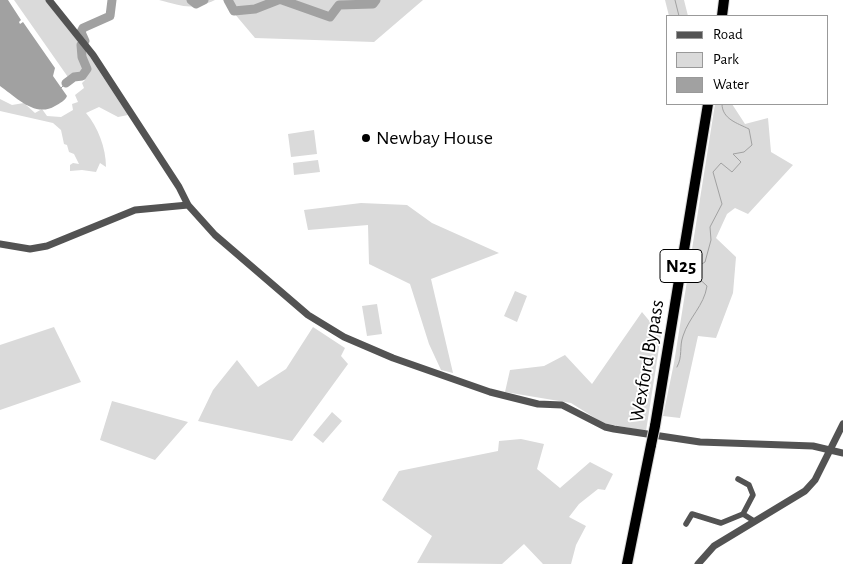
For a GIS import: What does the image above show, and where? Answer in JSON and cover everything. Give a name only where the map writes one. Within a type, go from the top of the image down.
[{"type":"highway","points":[[722,15],[724,0]]},
{"type":"highway","name":"Wexford Bypass","points":[[627,564],[651,445],[708,105]]},
{"type":"street","points":[[49,0],[93,55],[179,187],[188,205],[240,258],[308,315],[344,337],[392,358],[490,392],[538,404],[562,405],[606,427],[614,429],[700,442],[813,446],[843,453]]},
{"type":"street","points":[[0,244],[30,248],[47,246],[135,210],[188,205]]},
{"type":"street","points":[[698,564],[714,546],[805,491],[815,480],[843,424]]},
{"type":"street","points":[[686,524],[692,514],[721,523],[743,514],[753,495],[749,485],[738,479]]},
{"type":"street","points":[[743,514],[754,521]]},
{"type":"green space","points":[[14,0],[45,0],[90,57],[128,115],[118,117],[99,107],[86,113],[100,138],[105,153],[106,167],[100,163],[96,172],[70,171],[70,165],[73,163],[79,164],[74,154],[69,152],[67,145],[64,144],[61,130],[53,123],[0,111],[0,99],[12,105],[24,103],[35,113],[42,109],[47,116],[61,117],[73,110],[72,104],[78,102],[75,95],[84,88],[82,83],[85,80],[81,76],[70,80]]},
{"type":"green space","points":[[159,0],[215,0],[200,5],[181,6]]},
{"type":"green space","points":[[223,0],[423,0],[374,42],[255,38]]},
{"type":"green space","points":[[665,0],[684,0],[688,15],[669,15]]},
{"type":"green space","points":[[715,105],[733,105],[745,124],[768,118],[771,152],[793,165],[748,214],[735,208],[727,214],[716,238],[736,257],[733,293],[716,338],[698,336],[680,418],[663,416],[674,363]]},
{"type":"green space","points":[[314,130],[317,154],[291,157],[288,134]]},
{"type":"green space","points":[[318,160],[320,172],[294,175],[293,163]]},
{"type":"green space","points":[[361,203],[407,205],[432,223],[499,253],[431,279],[453,373],[441,370],[429,344],[410,284],[369,264],[368,225],[308,230],[304,210]]},
{"type":"green space","points":[[515,291],[527,296],[517,322],[504,316]]},
{"type":"green space","points":[[377,304],[382,334],[367,336],[362,306]]},
{"type":"green space","points":[[642,312],[661,335],[646,431],[603,423],[571,403],[505,392],[510,370],[544,366],[565,355],[592,384]]},
{"type":"green space","points":[[54,327],[81,382],[0,410],[0,345]]},
{"type":"green space","points":[[313,327],[345,348],[341,356],[348,364],[292,441],[198,421],[213,390],[237,360],[258,387],[286,369]]},
{"type":"green space","points":[[112,401],[188,422],[155,460],[100,440]]},
{"type":"green space","points":[[332,412],[342,421],[323,443],[313,435]]},
{"type":"green space","points":[[521,439],[544,444],[537,469],[560,488],[590,462],[613,474],[605,490],[598,489],[579,504],[569,517],[586,526],[576,545],[571,564],[543,564],[524,544],[502,564],[417,563],[432,536],[382,500],[399,471],[498,451],[499,441]]},
{"type":"water","points":[[0,0],[8,0],[21,20],[20,24],[23,22],[55,68],[53,76],[67,96],[64,101],[48,109],[33,108],[0,86]]},
{"type":"waterway","points":[[85,41],[81,32],[83,28],[110,16],[112,0]]},
{"type":"waterway","points":[[191,0],[196,4],[204,0]]},
{"type":"waterway","points":[[228,0],[234,11],[255,9],[278,0]]},
{"type":"waterway","points":[[282,0],[330,17],[339,5],[373,4],[376,0]]},
{"type":"waterway","points":[[675,0],[679,15]]},
{"type":"waterway","points":[[66,83],[74,77],[82,76],[87,69],[82,57],[81,45]]},
{"type":"waterway","points":[[60,89],[66,83]]},
{"type":"waterway","points":[[677,367],[683,336],[703,300],[707,286],[694,274],[697,267],[705,262],[711,240],[710,227],[722,204],[713,172],[721,163],[732,172],[741,162],[733,154],[744,152],[752,145],[749,129],[727,117],[722,105]]},
{"type":"place","name":"Newbay House","points":[[366,138]]}]
